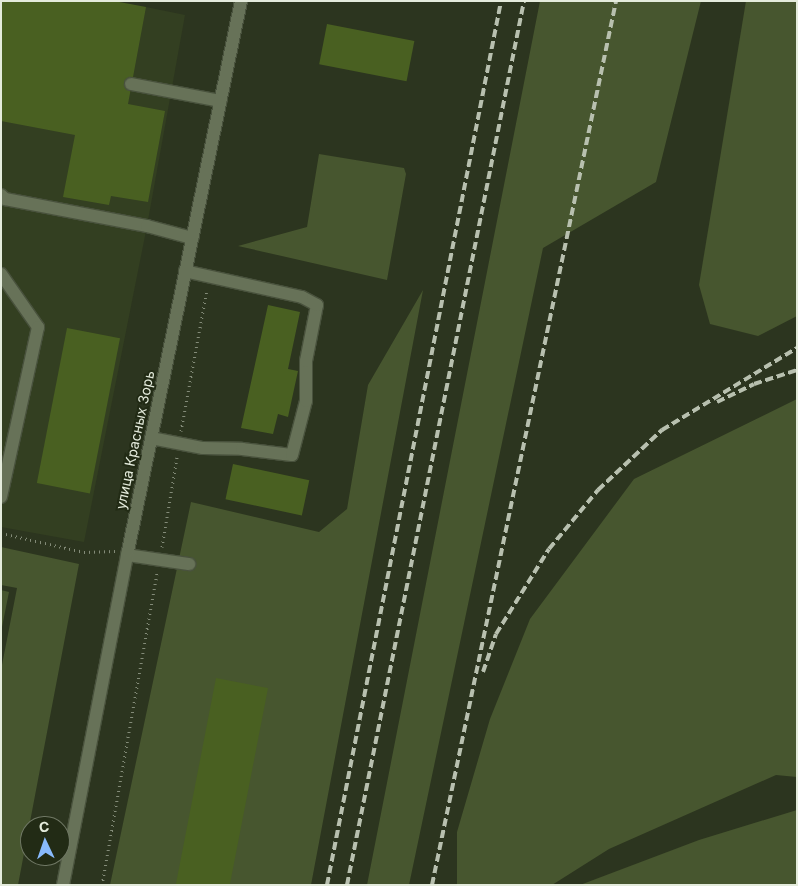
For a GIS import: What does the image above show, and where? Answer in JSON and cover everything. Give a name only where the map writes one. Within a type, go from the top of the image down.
[{"type":"street","name":"улица Красных Зорь","points":[[63,885],[127,553],[241,1]]},
{"type":"street","points":[[131,84],[220,101]]},
{"type":"street","points":[[1,194],[5,199],[147,226],[192,238]]},
{"type":"street","points":[[151,438],[202,448],[242,449],[292,455],[306,401],[306,361],[317,305],[302,297],[185,271]]},
{"type":"street","points":[[1,274],[38,328],[1,497]]},
{"type":"street","points":[[127,553],[189,564]]},
{"type":"path","points":[[102,885],[210,276]]},
{"type":"path","points":[[1,533],[84,552],[127,553]]},
{"type":"shaded area","points":[[1,1],[146,7],[185,15],[147,226],[84,542],[1,527]]},
{"type":"shaded area","points":[[540,1],[701,1],[656,182],[543,248],[409,885],[367,885]]},
{"type":"shaded area","points":[[746,1],[797,1],[797,316],[758,336],[710,324],[699,285]]},
{"type":"shaded area","points":[[319,154],[404,168],[406,174],[387,280],[238,246],[307,227]]},
{"type":"shaded area","points":[[423,290],[311,885],[110,885],[191,502],[319,532],[347,509],[368,385]]},
{"type":"shaded area","points":[[797,399],[797,777],[776,775],[609,849],[552,885],[457,885],[457,832],[490,719],[530,619],[634,479]]},
{"type":"shaded area","points":[[1,547],[79,564],[31,816],[20,816],[20,866],[22,866],[18,885],[1,885],[1,670],[17,588],[1,585]]},
{"type":"shaded area","points":[[1,590],[9,592],[1,632]]},
{"type":"shaded area","points":[[797,810],[797,885],[580,885],[699,840]]},
{"type":"building","points":[[1,1],[114,1],[146,7],[128,104],[165,111],[148,202],[111,196],[109,205],[63,197],[75,135],[1,121]]},
{"type":"building","points":[[327,24],[414,41],[407,81],[319,64]]},
{"type":"building","points":[[268,305],[300,312],[288,369],[298,371],[288,417],[278,414],[273,434],[241,428]]},
{"type":"building","points":[[67,328],[120,338],[90,493],[37,483]]},
{"type":"building","points":[[233,464],[309,480],[302,515],[226,499]]},
{"type":"building","points":[[216,678],[268,688],[230,885],[176,885]]},
{"type":"railway","points":[[327,885],[501,1]]},
{"type":"railway","points":[[347,885],[524,1]]},
{"type":"railway","points":[[432,885],[616,1]]},
{"type":"railway","points":[[483,672],[496,634],[549,549],[598,490],[662,430],[797,348]]},
{"type":"railway","points":[[717,402],[754,384],[797,370]]}]
